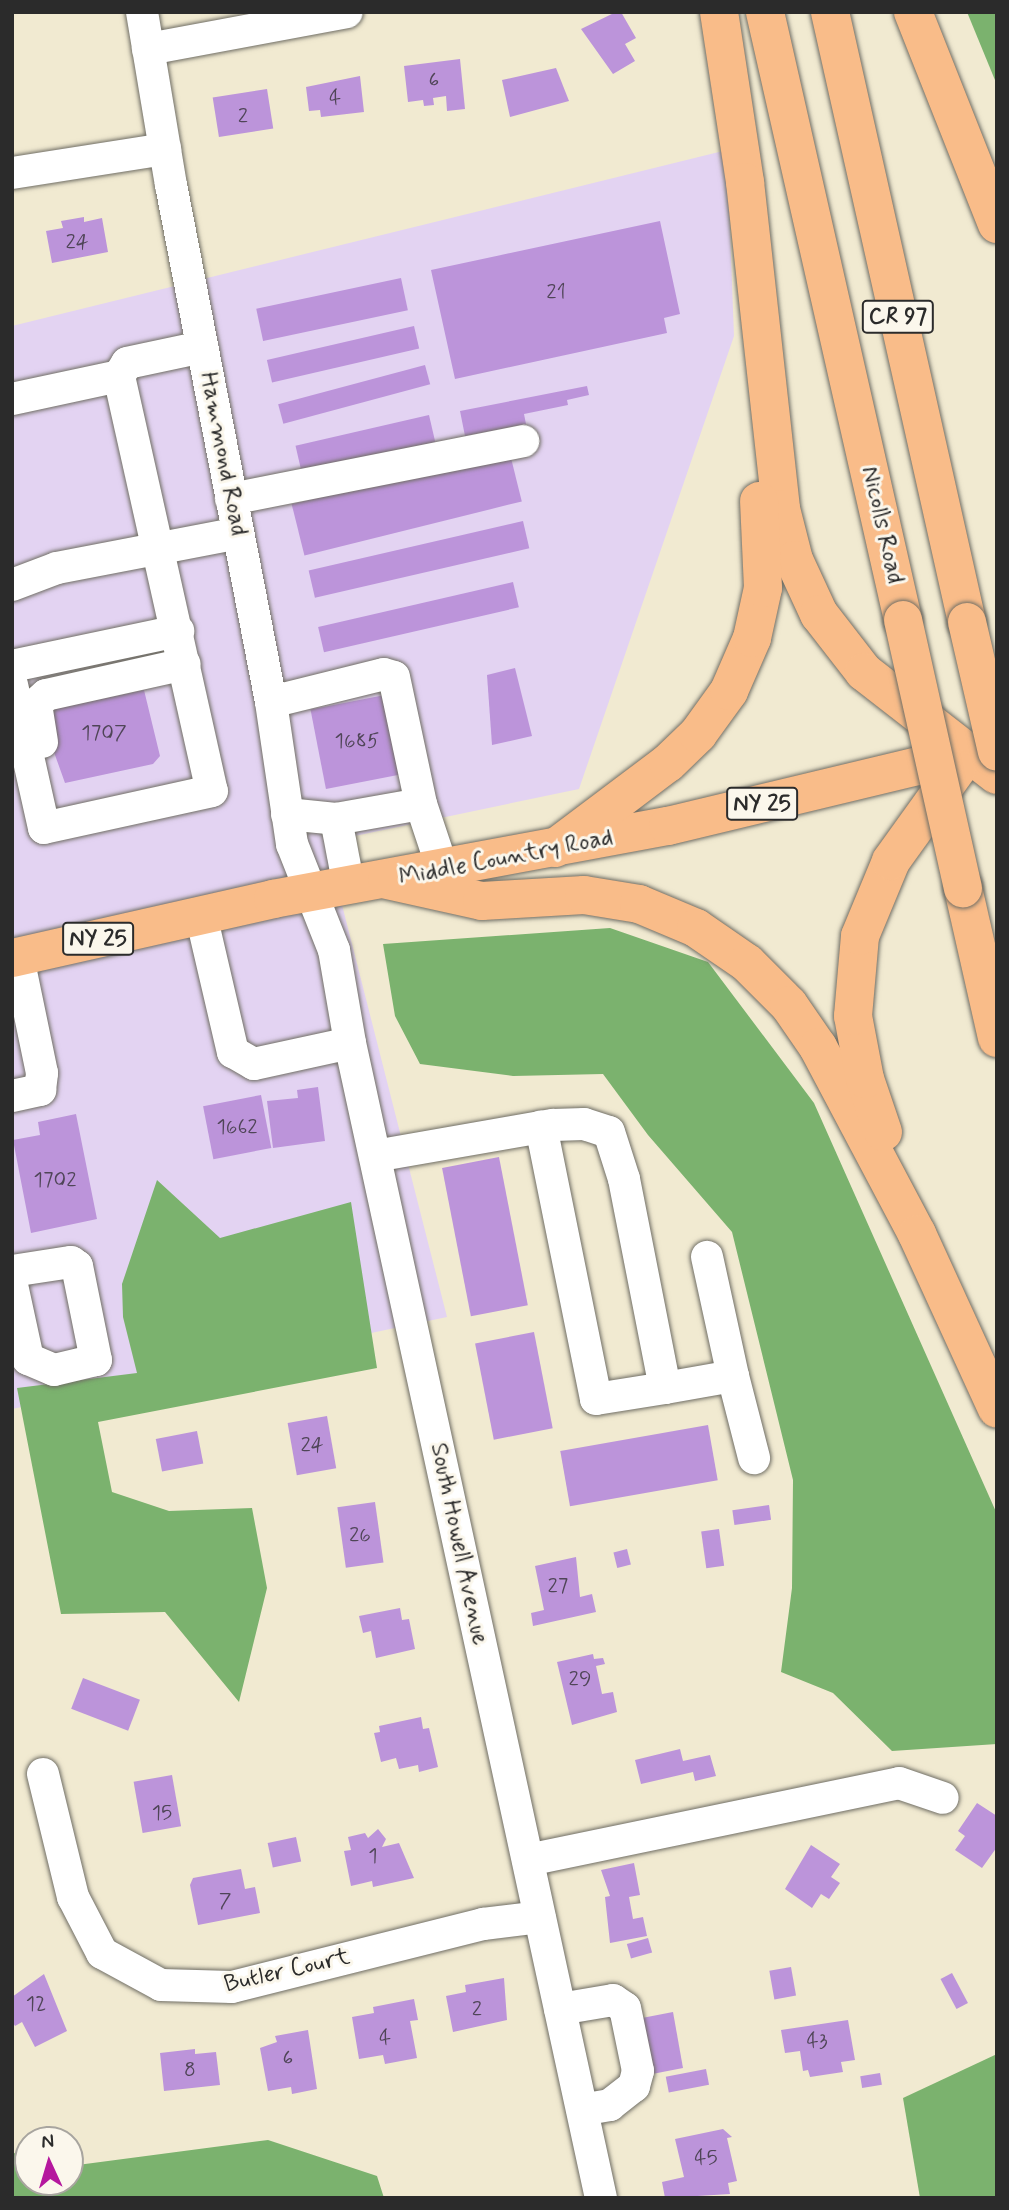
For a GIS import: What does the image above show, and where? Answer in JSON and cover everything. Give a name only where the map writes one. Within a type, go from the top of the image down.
[{"type":"main road","points":[[719,12],[786,534],[819,614],[864,671],[990,757]]},
{"type":"main road","name":"Nicolls Road","points":[[765,12],[997,1038]]},
{"type":"main road","name":"CR 97","points":[[830,12],[967,622],[990,757]]},
{"type":"main road","points":[[913,12],[997,224]]},
{"type":"main road","points":[[555,848],[650,777],[698,734],[742,666],[763,588],[757,484],[764,359]]},
{"type":"main road","points":[[917,1234],[865,1079],[853,1016],[855,966],[880,881],[990,757],[997,717]]},
{"type":"main road","name":"Middle Country Road","points":[[15,957],[201,915],[555,848],[990,757]]},
{"type":"main road","points":[[387,880],[482,901],[556,895],[612,899],[667,914],[724,944],[770,984],[803,1024],[917,1234],[997,1409]]},
{"type":"street","name":"Hammond Road","points":[[142,12],[202,347],[271,702],[292,844],[331,890]]},
{"type":"street","points":[[148,49],[346,12]]},
{"type":"street","points":[[12,173],[165,149]]},
{"type":"street","points":[[12,685],[44,828],[212,791],[160,549],[119,376],[127,363],[202,347]]},
{"type":"street","points":[[12,400],[119,376]]},
{"type":"street","points":[[231,499],[523,441]]},
{"type":"street","points":[[12,585],[57,568],[238,533]]},
{"type":"street","points":[[12,666],[178,631]]},
{"type":"street","points":[[61,824],[36,713],[39,699],[185,664]]},
{"type":"street","points":[[271,702],[384,674],[394,677],[421,804],[443,870]]},
{"type":"street","points":[[287,814],[336,819],[421,804]]},
{"type":"street","points":[[331,890],[336,819]]},
{"type":"street","name":"South Howell Avenue","points":[[331,890],[334,950],[350,1043],[601,2198]]},
{"type":"street","points":[[201,915],[233,1052],[254,1064],[350,1043]]},
{"type":"street","points":[[12,1096],[40,1090],[42,1073],[15,957]]},
{"type":"street","points":[[375,1156],[541,1127],[598,1126],[615,1142],[665,1388]]},
{"type":"street","points":[[541,1127],[596,1399],[733,1376]]},
{"type":"street","points":[[707,1257],[754,1458]]},
{"type":"street","points":[[12,1271],[71,1262],[77,1266],[96,1360],[54,1370],[28,1359],[12,1285]]},
{"type":"street","name":"Butler Court","points":[[43,1774],[73,1897],[102,1953],[161,1985],[232,1987],[483,1924],[540,1917]]},
{"type":"street","points":[[528,1860],[899,1783],[943,1798]]},
{"type":"street","points":[[560,2009],[613,2000],[625,2008],[638,2071],[634,2086],[610,2105],[582,2110]]},
{"type":"shaded area","points":[[727,150],[734,336],[579,789],[326,842],[447,1317],[12,1409],[12,326]]},
{"type":"green space","points":[[967,12],[997,12],[997,85]]},
{"type":"green space","points":[[610,928],[708,962],[814,1103],[997,1514],[997,1744],[892,1751],[833,1693],[781,1672],[792,1588],[793,1480],[732,1232],[648,1135],[603,1074],[513,1076],[420,1064],[395,1016],[383,944]]},
{"type":"green space","points":[[157,1180],[220,1238],[351,1202],[377,1368],[98,1422],[112,1492],[169,1511],[252,1508],[267,1588],[239,1702],[165,1612],[61,1614],[17,1388],[137,1373],[123,1317],[122,1284]]},
{"type":"green space","points":[[997,2054],[997,2198],[920,2198],[903,2098]]},
{"type":"green space","points":[[268,2140],[377,2176],[384,2198],[12,2198],[12,2151],[14,2196],[84,2196],[84,2164]]},
{"type":"building","points":[[621,12],[636,38],[625,44],[635,61],[613,74],[581,29]]},
{"type":"building","points":[[460,59],[465,109],[447,111],[446,96],[433,98],[434,105],[424,106],[423,100],[408,102],[404,66]]},
{"type":"building","points":[[556,68],[569,101],[510,117],[502,80]]},
{"type":"building","points":[[360,76],[364,112],[321,117],[320,110],[309,111],[306,87]]},
{"type":"building","points":[[267,89],[273,129],[219,137],[213,98]]},
{"type":"building","points":[[84,217],[84,222],[102,218],[108,252],[52,263],[46,231],[63,228],[61,221]]},
{"type":"building","points":[[660,221],[680,314],[664,318],[667,333],[455,379],[431,270]]},
{"type":"building","points":[[401,278],[408,310],[263,341],[256,309]]},
{"type":"building","points":[[414,326],[419,348],[272,382],[267,360]]},
{"type":"building","points":[[425,365],[430,384],[283,424],[278,404]]},
{"type":"building","points":[[587,386],[589,395],[567,400],[568,405],[524,414],[526,424],[465,436],[460,411]]},
{"type":"building","points":[[429,415],[435,442],[302,473],[296,446]]},
{"type":"building","points":[[509,450],[522,501],[304,556],[292,504]]},
{"type":"building","points":[[523,521],[529,548],[315,598],[309,570]]},
{"type":"building","points":[[513,582],[519,607],[324,652],[318,627]]},
{"type":"building","points":[[515,668],[532,736],[492,745],[487,675]]},
{"type":"building","points":[[144,690],[160,756],[153,764],[65,783],[50,741],[50,711],[80,697],[82,703]]},
{"type":"building","points":[[390,694],[405,774],[326,789],[310,709]]},
{"type":"building","points":[[318,1087],[325,1141],[273,1148],[267,1101],[298,1098],[297,1090]]},
{"type":"building","points":[[261,1095],[271,1148],[213,1159],[203,1106]]},
{"type":"building","points":[[76,1114],[97,1219],[31,1233],[13,1140],[40,1135],[38,1122]]},
{"type":"building","points":[[499,1157],[528,1305],[471,1316],[442,1168]]},
{"type":"building","points":[[534,1332],[553,1428],[494,1440],[475,1343]]},
{"type":"building","points":[[327,1416],[336,1468],[297,1475],[288,1423]]},
{"type":"building","points":[[708,1425],[718,1480],[570,1506],[560,1451]]},
{"type":"building","points":[[197,1431],[203,1463],[162,1471],[156,1439]]},
{"type":"building","points":[[375,1502],[383,1562],[346,1568],[337,1507]]},
{"type":"building","points":[[769,1505],[771,1520],[734,1525],[732,1510]]},
{"type":"building","points":[[719,1529],[724,1566],[706,1568],[701,1532]]},
{"type":"building","points":[[627,1549],[631,1565],[617,1568],[613,1552]]},
{"type":"building","points":[[576,1557],[580,1597],[592,1594],[596,1612],[533,1626],[531,1613],[544,1610],[535,1566]]},
{"type":"building","points":[[400,1608],[402,1620],[409,1619],[415,1649],[376,1658],[371,1631],[363,1633],[359,1616]]},
{"type":"building","points":[[593,1654],[594,1659],[603,1658],[605,1664],[596,1666],[602,1694],[613,1692],[617,1712],[572,1725],[557,1662]]},
{"type":"building","points":[[83,1678],[140,1700],[128,1731],[71,1709]]},
{"type":"building","points":[[421,1717],[423,1729],[429,1728],[438,1767],[419,1772],[418,1765],[399,1769],[396,1758],[381,1762],[374,1733],[380,1732],[379,1726]]},
{"type":"building","points":[[680,1749],[683,1761],[710,1755],[716,1776],[695,1781],[693,1772],[641,1784],[635,1760]]},
{"type":"building","points":[[172,1775],[181,1826],[143,1833],[134,1782]]},
{"type":"building","points":[[977,1803],[997,1816],[997,1847],[982,1868],[955,1850],[965,1836],[958,1831]]},
{"type":"building","points":[[378,1829],[386,1839],[382,1847],[399,1843],[414,1878],[373,1887],[372,1881],[351,1886],[344,1851],[351,1850],[348,1837],[365,1833],[368,1838]]},
{"type":"building","points":[[296,1837],[301,1861],[273,1867],[268,1843]]},
{"type":"building","points":[[811,1845],[840,1864],[831,1877],[840,1883],[829,1899],[821,1894],[812,1908],[785,1889]]},
{"type":"building","points":[[634,1863],[640,1895],[629,1897],[633,1919],[643,1917],[647,1936],[610,1943],[605,1897],[610,1896],[601,1870]]},
{"type":"building","points":[[241,1869],[245,1889],[255,1887],[260,1913],[198,1925],[190,1885],[193,1878]]},
{"type":"building","points":[[648,1938],[652,1952],[631,1958],[627,1944]]},
{"type":"building","points":[[791,1967],[796,1996],[774,1999],[769,1971]]},
{"type":"building","points":[[952,1973],[968,2003],[956,2009],[941,1979]]},
{"type":"building","points":[[44,1974],[67,2031],[35,2047],[22,2022],[15,2026],[12,2021],[12,1997]]},
{"type":"building","points":[[504,1978],[507,2020],[453,2032],[446,1996],[466,1992],[465,1985]]},
{"type":"building","points":[[414,1999],[418,2020],[410,2021],[417,2058],[385,2064],[383,2055],[359,2059],[352,2017],[374,2013],[373,2007]]},
{"type":"building","points":[[673,2012],[683,2068],[647,2075],[642,2018]]},
{"type":"building","points":[[848,2020],[855,2060],[841,2062],[843,2072],[810,2077],[808,2070],[803,2071],[800,2051],[785,2053],[781,2030]]},
{"type":"building","points":[[308,2030],[317,2089],[292,2094],[291,2087],[268,2091],[260,2048],[277,2042],[275,2036]]},
{"type":"building","points":[[195,2049],[195,2054],[216,2052],[220,2085],[164,2091],[160,2053]]},
{"type":"building","points":[[706,2069],[709,2085],[669,2093],[666,2077]]},
{"type":"building","points":[[880,2073],[882,2085],[862,2088],[860,2076]]},
{"type":"building","points":[[723,2129],[732,2137],[727,2138],[737,2181],[728,2183],[730,2194],[665,2198],[662,2182],[684,2177],[675,2139]]}]
